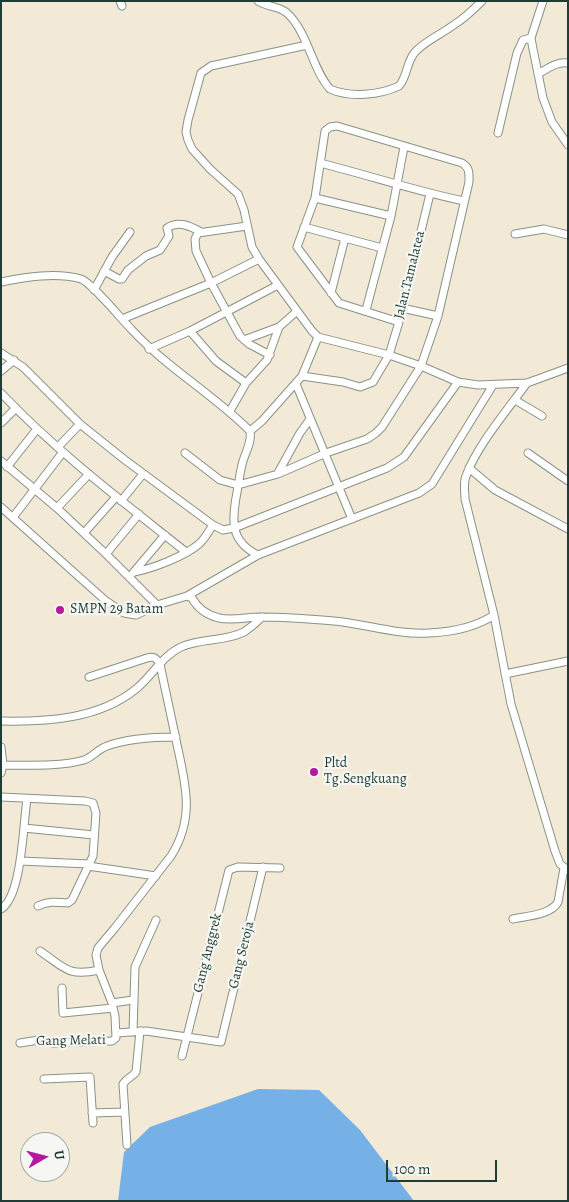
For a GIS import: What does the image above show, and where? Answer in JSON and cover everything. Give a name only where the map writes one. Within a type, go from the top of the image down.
[{"type":"street","points":[[258,1],[266,6],[287,13],[295,23],[330,89],[346,95],[358,95],[394,88],[403,81],[408,62],[416,51],[430,39],[455,24],[482,1]]},
{"type":"street","points":[[543,1],[531,38],[543,98],[552,122],[568,145]]},
{"type":"street","points":[[498,133],[517,52],[523,40],[531,38]]},
{"type":"street","points":[[307,45],[211,66],[201,73],[186,132],[192,149],[210,169],[238,194],[252,246],[296,312],[318,337],[389,355],[458,382],[478,385],[527,384],[568,368]]},
{"type":"street","points":[[538,74],[550,66],[562,62],[568,63]]},
{"type":"street","points":[[185,453],[220,480],[238,485],[278,474],[376,433],[421,366],[438,316],[469,182],[469,171],[462,163],[333,126],[325,131],[315,198],[297,247],[335,299],[344,305],[366,310],[399,322]]},
{"type":"street","points":[[366,310],[391,216],[404,147]]},
{"type":"street","points":[[320,163],[430,194],[464,200]]},
{"type":"street","name":"Jalan.Tamalatea","points":[[302,376],[364,386],[373,382],[389,355],[399,322],[430,194]]},
{"type":"street","points":[[315,198],[391,216]]},
{"type":"street","points":[[104,272],[122,279],[128,270],[146,256],[160,250],[169,236],[167,228],[173,224],[182,224],[201,232],[247,226]]},
{"type":"street","points":[[304,227],[382,248]]},
{"type":"street","points":[[514,234],[544,229],[568,235]]},
{"type":"street","points":[[94,290],[130,232]]},
{"type":"street","points":[[201,232],[195,237],[196,251],[227,312],[244,340],[270,355]]},
{"type":"street","points":[[331,293],[345,238]]},
{"type":"street","points":[[122,319],[211,283],[259,259]]},
{"type":"street","points":[[1,282],[56,277],[83,280],[149,349],[230,411],[250,431],[250,443],[233,511],[234,528],[246,548],[258,555]]},
{"type":"street","points":[[149,349],[190,331],[278,286]]},
{"type":"street","points":[[402,308],[438,316]]},
{"type":"street","points":[[244,340],[278,327],[296,312]]},
{"type":"street","points":[[230,411],[246,383],[262,367],[270,355],[278,327]]},
{"type":"street","points":[[190,331],[216,361],[246,383]]},
{"type":"street","points":[[250,431],[262,421],[302,376],[318,337]]},
{"type":"street","points":[[1,353],[23,367],[80,424],[143,474],[212,525],[223,530],[234,528],[387,468],[404,457],[458,382]]},
{"type":"street","points":[[1,371],[14,360]]},
{"type":"street","points":[[296,384],[352,519]]},
{"type":"street","points":[[513,919],[546,912],[556,906],[566,869],[560,864],[555,852],[510,704],[494,614],[465,499],[464,485],[469,468],[478,452],[527,384]]},
{"type":"street","points":[[1,507],[14,516],[106,601],[124,613],[133,616],[157,605],[187,596],[258,555],[419,493],[432,484],[493,385]]},
{"type":"street","points":[[1,393],[37,429],[88,475],[186,552]]},
{"type":"street","points":[[515,400],[542,416]]},
{"type":"street","points":[[1,423],[16,408]]},
{"type":"street","points":[[278,474],[310,419]]},
{"type":"street","points":[[14,516],[60,449],[80,424]]},
{"type":"street","points":[[7,467],[37,429]]},
{"type":"street","points":[[528,453],[568,481]]},
{"type":"street","points":[[1,461],[132,575],[157,605]]},
{"type":"street","points":[[469,468],[496,490],[568,529]]},
{"type":"street","points":[[84,533],[143,474]]},
{"type":"street","points":[[57,508],[88,475]]},
{"type":"street","points":[[106,554],[139,514]]},
{"type":"street","points":[[132,575],[155,567],[186,552],[203,540],[212,525]]},
{"type":"street","points":[[132,575],[165,535]]},
{"type":"street","points":[[187,596],[192,598],[202,611],[218,618],[262,617],[335,621],[406,633],[428,633],[470,626],[494,614]]},
{"type":"street","points":[[1,721],[56,719],[82,715],[104,708],[119,701],[138,688],[176,650],[183,646],[238,634],[251,627],[262,617]]},
{"type":"street","points":[[88,678],[152,657],[156,658],[160,664],[186,785],[184,829],[177,846],[156,876],[98,948],[96,956],[99,970],[113,1006],[116,1033],[136,1031],[187,1037]]},
{"type":"street","points":[[505,674],[568,661]]},
{"type":"street","points":[[3,765],[30,766],[71,762],[92,756],[107,746],[154,737],[176,737]]},
{"type":"street","points":[[1,747],[3,765],[1,773]]},
{"type":"street","points":[[1,797],[86,801],[92,803],[96,814],[94,856],[70,903],[53,902],[38,906]]},
{"type":"street","points":[[1,909],[8,904],[13,894],[20,861],[27,799]]},
{"type":"street","points":[[24,828],[94,834]]},
{"type":"street","points":[[20,861],[88,865],[156,876]]},
{"type":"street","name":"Gang Anggrek","points":[[182,1056],[229,870],[238,867],[263,867]]},
{"type":"street","points":[[263,867],[280,868]]},
{"type":"street","name":"Gang Seroja","points":[[187,1037],[221,1042],[263,867]]},
{"type":"street","points":[[127,1145],[123,1084],[126,1079],[133,1076],[136,1072],[136,1031],[133,1000],[135,967],[156,920]]},
{"type":"street","points":[[40,951],[71,973],[84,974],[99,970]]},
{"type":"street","points":[[62,988],[63,1012],[113,1006],[133,1000]]},
{"type":"street","name":"Gang Melati","points":[[20,1043],[39,1040],[53,1042],[112,1041],[116,1038],[116,1033]]},
{"type":"street","points":[[44,1079],[90,1077],[93,1123]]},
{"type":"street","points":[[92,1113],[125,1112]]},
{"type":"water","points":[[258,1089],[319,1090],[360,1130],[414,1201],[118,1201],[124,1152],[150,1127]]},
{"type":"place","name":"SMPN 29 Batam","points":[[60,610]]},
{"type":"place","name":"Pltd Tg.Sengkuang","points":[[314,772]]}]
